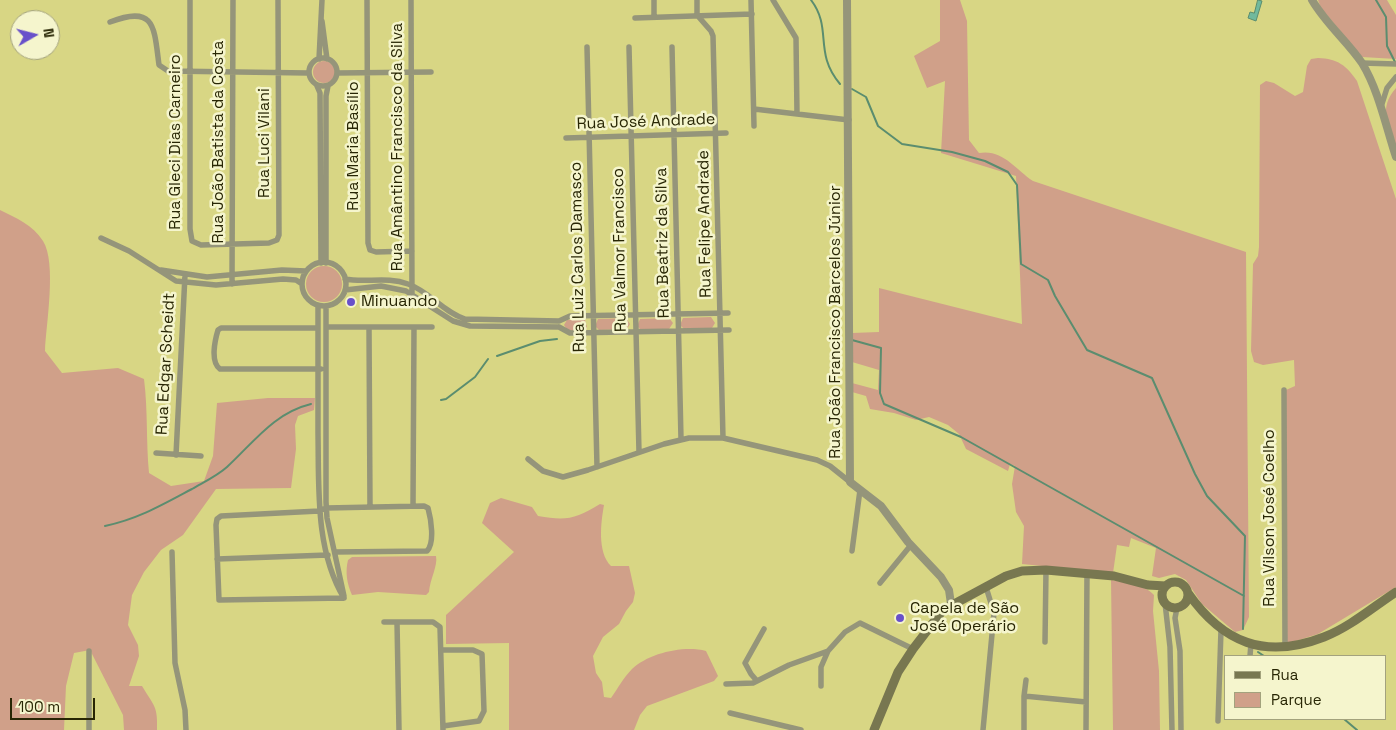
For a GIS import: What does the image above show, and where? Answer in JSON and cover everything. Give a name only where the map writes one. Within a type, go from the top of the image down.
[{"type":"main road","points":[[874,730],[895,677],[942,610],[1016,572],[1046,570],[1087,573],[1124,578],[1148,585],[1166,586],[1172,582],[1179,583],[1185,587],[1200,611],[1221,630],[1232,637],[1250,643],[1285,647],[1332,633],[1396,592]]},
{"type":"main road","points":[[1148,585],[1164,600],[1180,607],[1200,611]]},
{"type":"main road","points":[[1164,600],[1166,586]]},
{"type":"main road","points":[[1180,607],[1187,600],[1188,594]]},
{"type":"street","name":"Rua Gleci Dias Carneiro","points":[[190,0],[191,239],[198,244],[232,244]]},
{"type":"street","name":"Rua João Batista da Costa","points":[[232,284],[233,0]]},
{"type":"street","name":"Rua Luci Vilani","points":[[232,244],[269,244],[277,240],[279,235],[278,0]]},
{"type":"street","points":[[320,58],[319,31],[322,0]]},
{"type":"street","name":"Rua Maria Basílio","points":[[367,0],[369,247],[376,252],[412,252]]},
{"type":"street","name":"Rua Amântino Francisco da Silva","points":[[411,0],[412,293]]},
{"type":"street","points":[[654,0],[654,17]]},
{"type":"street","points":[[697,0],[697,16]]},
{"type":"street","points":[[752,0],[754,126]]},
{"type":"street","points":[[773,0],[796,38],[797,114]]},
{"type":"street","name":"Rua João Francisco Barcelos Júnior","points":[[847,0],[850,482],[881,506],[911,545],[945,581],[949,590],[951,604]]},
{"type":"street","points":[[1312,0],[1326,22],[1362,63],[1396,157]]},
{"type":"street","points":[[635,18],[752,14]]},
{"type":"street","points":[[110,22],[131,16],[147,18],[152,24],[159,65],[162,69],[176,73],[308,73]]},
{"type":"street","name":"Rua Felipe Andrade","points":[[697,16],[711,31],[713,36],[723,438]]},
{"type":"street","points":[[321,20],[327,59]]},
{"type":"street","name":"Rua Luiz Carlos Damasco","points":[[587,46],[597,467]]},
{"type":"street","name":"Rua Valmor Francisco","points":[[628,47],[639,452]]},
{"type":"street","name":"Rua Beatriz da Silva","points":[[672,47],[681,439]]},
{"type":"street","points":[[323,263],[326,96],[328,86],[334,81],[337,73],[334,64],[327,59],[320,58],[312,64],[308,73],[311,81],[318,86],[328,86]]},
{"type":"street","points":[[1362,63],[1396,64]]},
{"type":"street","points":[[337,73],[431,72]]},
{"type":"street","points":[[1380,109],[1387,88],[1396,77]]},
{"type":"street","points":[[318,86],[320,93],[323,263]]},
{"type":"street","points":[[754,109],[849,120]]},
{"type":"street","name":"Rua José Andrade","points":[[566,138],[726,133]]},
{"type":"street","points":[[101,238],[117,244],[172,280],[184,283],[232,284],[283,278],[296,280],[302,284]]},
{"type":"street","points":[[159,270],[207,278],[282,270],[306,271],[323,263],[340,270],[345,279],[345,290],[338,301],[326,306],[318,306],[304,295],[302,284],[306,271]]},
{"type":"street","name":"Rua Edgar Scheidt","points":[[176,454],[185,275]]},
{"type":"street","points":[[345,279],[391,280],[412,286],[451,314],[465,319],[559,324],[570,333],[729,330]]},
{"type":"street","points":[[345,290],[381,286],[412,293],[444,316],[461,324],[559,324],[570,316],[728,313]]},
{"type":"street","points":[[318,306],[319,511],[328,555],[337,586],[344,598]]},
{"type":"street","points":[[326,306],[326,508],[344,598]]},
{"type":"street","points":[[318,328],[226,327],[218,330],[215,358],[217,368],[326,369]]},
{"type":"street","points":[[326,327],[432,327]]},
{"type":"street","points":[[369,327],[370,507]]},
{"type":"street","points":[[413,506],[414,327]]},
{"type":"street","name":"Rua Vilson José Coelho","points":[[1284,390],[1285,647]]},
{"type":"street","points":[[528,460],[544,471],[563,477],[681,439],[723,438],[817,460],[830,466],[850,482]]},
{"type":"street","points":[[156,453],[201,456]]},
{"type":"street","points":[[852,551],[860,490]]},
{"type":"street","points":[[335,552],[424,552],[429,550],[430,518],[428,508],[413,506],[326,508],[319,511],[224,515],[217,519],[219,600],[344,598]]},
{"type":"street","points":[[880,583],[911,545]]},
{"type":"street","points":[[172,552],[175,663],[185,710],[186,730]]},
{"type":"street","points":[[217,558],[328,555]]},
{"type":"street","points":[[1045,642],[1046,570]]},
{"type":"street","points":[[1086,730],[1087,573]]},
{"type":"street","points":[[983,730],[994,613],[986,587]]},
{"type":"street","points":[[1164,600],[1170,647],[1172,730]]},
{"type":"street","points":[[1180,607],[1175,618],[1180,651],[1181,730]]},
{"type":"street","points":[[384,622],[436,622],[442,630],[442,650],[443,728],[479,721],[484,711],[482,654],[473,650],[442,650]]},
{"type":"street","points":[[397,622],[399,730]]},
{"type":"street","points":[[821,686],[821,667],[828,651],[844,632],[860,623],[913,649]]},
{"type":"street","points":[[758,681],[751,674],[745,663],[764,628]]},
{"type":"street","points":[[1218,721],[1221,630]]},
{"type":"street","points":[[1250,643],[1250,655]]},
{"type":"street","points":[[88,651],[89,730]]},
{"type":"street","points":[[726,684],[746,684],[758,681],[789,665],[828,651]]},
{"type":"street","points":[[1024,730],[1026,680]]},
{"type":"street","points":[[1024,696],[1086,702]]},
{"type":"street","points":[[730,713],[801,730]]},
{"type":"green space","points":[[940,0],[960,0],[967,21],[969,140],[979,153],[995,154],[1002,157],[1033,181],[1246,252],[1249,617],[1243,630],[1235,632],[1202,604],[1186,580],[1175,574],[1159,578],[1152,576],[1156,548],[1131,538],[1129,547],[1117,545],[1113,573],[1022,564],[1024,526],[1016,512],[1012,484],[1015,466],[1010,464],[1008,471],[966,449],[959,434],[948,425],[929,417],[916,420],[894,413],[870,409],[866,396],[852,392],[852,383],[878,390],[879,370],[852,362],[852,333],[879,332],[879,288],[1022,324],[1016,176],[941,153],[945,81],[927,88],[914,56],[940,41]]},
{"type":"green space","points":[[1318,0],[1387,0],[1396,15],[1396,59],[1362,57],[1321,8]]},
{"type":"green space","points":[[1318,58],[1336,61],[1349,71],[1357,81],[1396,199],[1396,587],[1318,634],[1286,644],[1286,390],[1295,386],[1294,360],[1263,365],[1254,362],[1251,351],[1253,264],[1258,256],[1259,247],[1260,85],[1266,81],[1274,83],[1295,96],[1303,92],[1307,66],[1311,59]]},
{"type":"green space","points":[[320,61],[328,61],[335,68],[335,76],[328,83],[320,83],[313,76],[313,68]]},
{"type":"green space","points":[[1396,88],[1396,148],[1388,125],[1386,110],[1387,103]]},
{"type":"green space","points":[[0,210],[24,222],[39,235],[47,251],[50,294],[45,351],[62,373],[118,368],[144,379],[149,473],[171,486],[204,481],[213,456],[217,403],[268,398],[315,398],[314,410],[298,416],[295,425],[296,449],[291,488],[216,489],[183,535],[161,550],[144,572],[132,595],[128,625],[138,645],[139,656],[129,686],[142,686],[156,711],[157,730],[124,730],[123,715],[90,650],[74,653],[66,686],[64,730],[0,730]]},
{"type":"green space","points":[[324,266],[331,267],[337,271],[341,277],[341,291],[337,297],[331,301],[324,302],[317,301],[311,297],[307,291],[306,284],[307,277],[311,271],[317,267]]},
{"type":"green space","points":[[711,317],[715,323],[712,328],[684,329],[680,325],[683,318]]},
{"type":"green space","points":[[626,318],[630,324],[627,329],[599,330],[595,326],[598,319]]},
{"type":"green space","points":[[669,318],[673,323],[669,329],[641,330],[637,326],[640,319]]},
{"type":"green space","points":[[567,320],[585,320],[587,327],[584,330],[568,331],[564,325]]},
{"type":"green space","points":[[501,498],[532,507],[538,516],[556,518],[570,518],[600,504],[604,505],[601,537],[604,553],[611,566],[629,566],[635,593],[633,602],[619,624],[603,637],[593,656],[596,673],[602,682],[604,697],[611,698],[626,676],[639,663],[657,655],[677,650],[697,649],[706,651],[718,676],[714,681],[647,706],[640,715],[634,730],[509,730],[509,643],[446,644],[446,615],[514,552],[482,523],[490,503]]},
{"type":"green space","points":[[436,556],[436,564],[429,592],[426,595],[378,592],[352,595],[348,582],[347,564],[348,560],[352,557]]},
{"type":"green space","points":[[1111,580],[1140,586],[1154,595],[1153,611],[1159,671],[1160,730],[1113,730]]},
{"type":"shaded area","points":[[1258,0],[1262,1],[1256,21],[1248,18],[1250,12],[1254,13]]},
{"type":"waterway","points":[[811,0],[821,21],[827,61],[840,84]]},
{"type":"waterway","points":[[1376,0],[1386,17],[1387,46],[1395,62]]},
{"type":"waterway","points":[[852,89],[866,97],[878,126],[902,144],[952,152],[985,161],[1008,172],[1017,185],[1021,264],[1048,280],[1055,296],[1087,350],[1152,378],[1195,474],[1207,496],[1245,536],[1243,629]]},
{"type":"waterway","points":[[497,356],[540,341],[557,339]]},
{"type":"waterway","points":[[852,340],[881,348],[880,393],[884,404],[961,437],[1244,596]]},
{"type":"waterway","points":[[441,400],[446,399],[475,377],[488,359]]},
{"type":"waterway","points":[[105,526],[128,520],[150,511],[210,479],[227,467],[275,421],[298,408],[311,404]]},
{"type":"waterway","points":[[1258,652],[1262,655]]},
{"type":"waterway","points":[[1345,720],[1357,730]]},
{"type":"place","name":"Minuando","points":[[351,302]]},
{"type":"place","name":"Capela de São José Operário","points":[[900,618]]}]
